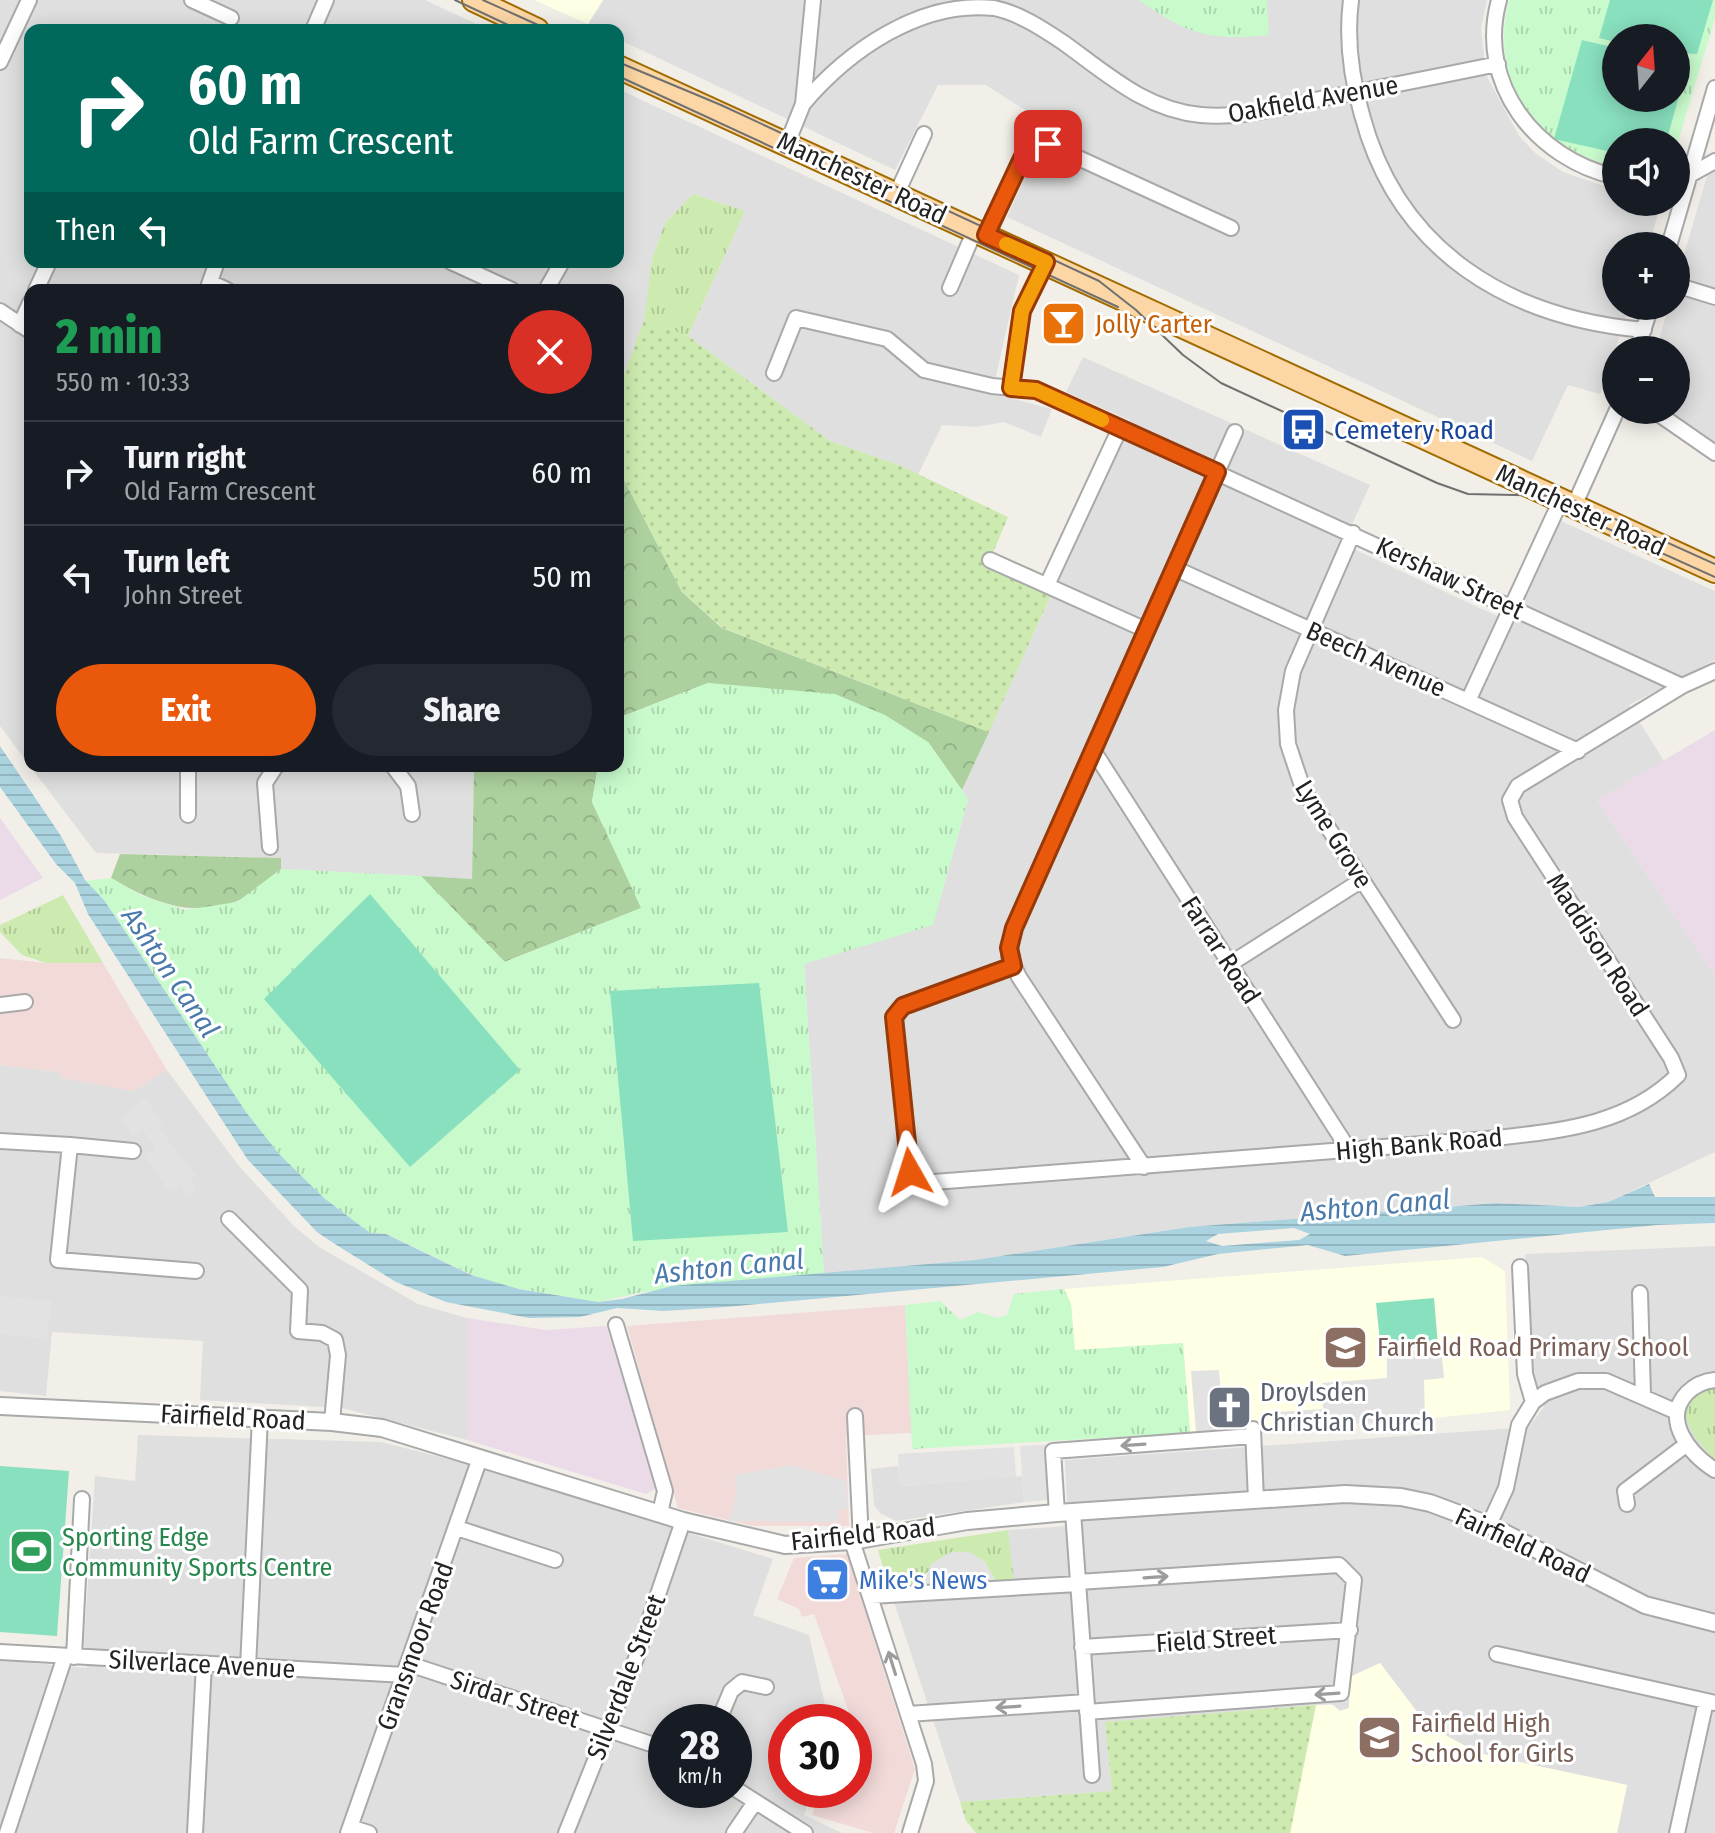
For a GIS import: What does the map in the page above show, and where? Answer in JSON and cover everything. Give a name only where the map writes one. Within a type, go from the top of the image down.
[{"type":"main road","points":[[474,0],[524,24]]},
{"type":"main road","name":"Manchester Road","points":[[624,70],[1715,571]]},
{"type":"street","points":[[0,62],[4,44],[29,0]]},
{"type":"street","points":[[192,0],[231,18]]},
{"type":"street","points":[[316,24],[326,0]]},
{"type":"street","points":[[787,144],[803,104],[813,0]]},
{"type":"street","points":[[1351,0],[1349,46],[1355,93],[1385,181],[1416,225],[1452,259],[1486,283],[1547,312],[1585,322],[1644,330]]},
{"type":"street","points":[[1499,0],[1494,29],[1498,64],[1520,116],[1538,138],[1577,165],[1602,173]]},
{"type":"street","name":"Oakfield Avenue","points":[[803,104],[845,62],[894,26],[923,14],[967,6],[995,8],[1024,19],[1143,99],[1182,112],[1214,116],[1249,113],[1498,64]]},
{"type":"street","points":[[1690,157],[1715,88]]},
{"type":"street","points":[[897,193],[924,134]]},
{"type":"street","points":[[950,288],[1026,150],[1048,144],[1231,228]]},
{"type":"street","points":[[1690,173],[1715,161]]},
{"type":"street","points":[[1011,388],[1022,311],[1046,262]]},
{"type":"street","points":[[464,268],[499,284]]},
{"type":"street","points":[[1690,289],[1715,297]]},
{"type":"street","points":[[0,311],[24,327]]},
{"type":"street","name":"Kershaw Street","points":[[774,373],[796,318],[887,339],[924,370],[1011,388],[1036,390],[1682,686]]},
{"type":"street","points":[[1642,336],[1647,320]]},
{"type":"street","points":[[1468,701],[1512,607],[1609,424]]},
{"type":"street","points":[[1673,424],[1715,453]]},
{"type":"street","points":[[1047,585],[1120,428]]},
{"type":"street","points":[[1144,1167],[1013,966],[1009,948],[1014,928],[1235,432]]},
{"type":"street","name":"Lyme Grove","points":[[1353,533],[1293,671],[1287,700],[1286,728],[1292,760],[1303,789],[1453,1020]]},
{"type":"street","points":[[990,560],[1146,630]]},
{"type":"street","name":"Beech Avenue","points":[[1174,568],[1578,751]]},
{"type":"street","points":[[1578,751],[1682,686],[1715,671]]},
{"type":"street","name":"Farrar Road","points":[[1093,750],[1349,1150]]},
{"type":"street","name":"Maddison Road","points":[[1578,751],[1518,786],[1510,800],[1515,817],[1671,1058],[1678,1075]]},
{"type":"street","points":[[188,772],[188,815]]},
{"type":"street","points":[[270,847],[265,783],[272,772]]},
{"type":"street","points":[[398,772],[408,786],[412,814]]},
{"type":"street","points":[[1230,964],[1362,880]]},
{"type":"street","name":"High Bank Road","points":[[1013,966],[903,1006],[894,1017],[913,1178],[931,1185],[1578,1128],[1643,1103],[1678,1075]]},
{"type":"street","points":[[0,1005],[25,1002]]},
{"type":"street","points":[[0,1141],[133,1151]]},
{"type":"street","points":[[70,1145],[58,1260],[196,1271]]},
{"type":"street","points":[[229,1219],[300,1290],[298,1331],[322,1333],[335,1340],[338,1355],[332,1422]]},
{"type":"street","points":[[1520,1267],[1525,1374],[1533,1402]]},
{"type":"street","points":[[1640,1293],[1643,1395]]},
{"type":"street","points":[[616,1325],[665,1491],[660,1513]]},
{"type":"street","points":[[1489,1525],[1506,1488],[1519,1425],[1533,1402],[1558,1386],[1594,1380],[1617,1384],[1677,1412]]},
{"type":"street","points":[[1715,1380],[1694,1387],[1679,1403],[1677,1412],[1687,1444],[1715,1470]]},
{"type":"street","name":"Fairfield Road","points":[[0,1406],[332,1422],[402,1433],[683,1521],[785,1545],[856,1540],[967,1521],[1065,1513],[1256,1500],[1391,1496],[1430,1503],[1489,1525],[1645,1605],[1715,1623]]},
{"type":"street","points":[[855,1416],[856,1540],[924,1764],[926,1781],[910,1833]]},
{"type":"street","points":[[248,1667],[260,1418]]},
{"type":"street","points":[[1092,1775],[1078,1583],[1053,1451],[1253,1433],[1256,1500]]},
{"type":"street","points":[[1627,1504],[1625,1491],[1687,1444]]},
{"type":"street","name":"Gransmoor Road","points":[[349,1830],[480,1458]]},
{"type":"street","points":[[7,1833],[69,1656],[82,1499]]},
{"type":"street","name":"Silverdale Street","points":[[566,1833],[608,1730],[683,1521]]},
{"type":"street","points":[[457,1528],[555,1560]]},
{"type":"street","points":[[871,1596],[1339,1565],[1354,1580],[1341,1693],[908,1714]]},
{"type":"street","name":"Field Street","points":[[1082,1647],[1350,1630]]},
{"type":"street","name":"Silverlace Avenue","points":[[0,1652],[248,1667],[407,1670]]},
{"type":"street","points":[[1497,1654],[1710,1702],[1677,1833]]},
{"type":"street","points":[[195,1833],[204,1664]]},
{"type":"street","name":"Sirdar Street","points":[[407,1670],[648,1743]]},
{"type":"street","points":[[726,1704],[734,1686],[742,1682],[766,1687]]},
{"type":"street","points":[[752,1800],[805,1833]]},
{"type":"street","points":[[734,1833],[755,1802]]},
{"type":"street","points":[[349,1830],[369,1833]]},
{"type":"shaded area","points":[[0,0],[425,0],[476,24],[24,24],[24,268],[624,268],[624,92],[1019,275],[992,393],[1052,409],[1041,437],[1004,422],[976,427],[942,425],[918,475],[899,465],[830,441],[688,336],[745,211],[693,194],[665,223],[652,259],[648,310],[624,376],[624,284],[24,284],[24,758],[0,726]]},
{"type":"shaded area","points":[[534,0],[603,0],[588,24]]},
{"type":"shaded area","points":[[603,0],[1487,0],[1481,28],[1486,75],[1519,136],[1535,153],[1563,172],[1602,185],[1602,216],[1658,216],[1652,232],[1602,232],[1602,320],[1625,320],[1620,336],[1602,336],[1600,394],[1568,385],[1532,461],[1007,217],[1048,125],[986,85],[938,85],[895,170],[624,42],[624,24],[588,24]]},
{"type":"shaded area","points":[[1715,171],[1715,443],[1689,424],[1690,336],[1660,336],[1665,320],[1690,320],[1690,234],[1707,176]]},
{"type":"shaded area","points":[[1083,357],[1370,485],[1343,544],[1514,624],[1561,521],[1715,591],[1715,660],[1629,705],[1664,761],[1597,800],[1715,976],[1715,1152],[1608,1202],[1579,1207],[1497,1203],[1189,1227],[975,1260],[824,1274],[804,964],[933,924],[968,800],[962,790],[1131,421],[1066,392]]},
{"type":"shaded area","points":[[1715,730],[1715,976],[1597,800]]},
{"type":"shaded area","points":[[35,772],[474,772],[472,879],[281,869],[280,858],[96,853]]},
{"type":"shaded area","points":[[0,818],[43,878],[0,900]]},
{"type":"shaded area","points":[[0,958],[46,963],[103,963],[167,1070],[133,1091],[61,1078],[60,1072],[0,1065]]},
{"type":"shaded area","points":[[0,1065],[60,1072],[133,1091],[167,1070],[239,1166],[294,1226],[319,1247],[418,1304],[467,1318],[467,1440],[342,1408],[200,1400],[203,1341],[52,1332],[46,1396],[0,1391]]},
{"type":"shaded area","points":[[145,1098],[163,1124],[158,1127],[196,1176],[190,1180],[196,1190],[187,1196],[180,1187],[170,1193],[145,1155],[155,1148],[143,1130],[133,1136],[121,1118]]},
{"type":"shaded area","points":[[1715,1246],[1715,1833],[1617,1833],[1627,1785],[1478,1753],[1427,1725],[1380,1663],[1350,1677],[1349,1708],[1340,1711],[1331,1704],[1105,1722],[1112,1791],[960,1802],[893,1599],[1015,1593],[1008,1530],[1068,1526],[1065,1460],[1529,1427],[1544,1407],[1531,1377],[1525,1254]]},
{"type":"shaded area","name":"Fairfield Road Primary School","points":[[1482,1257],[1505,1271],[1510,1410],[1425,1419],[1190,1433],[1183,1343],[1074,1350],[1071,1304],[1064,1289]]},
{"type":"shaded area","points":[[0,1296],[51,1301],[47,1339],[0,1334]]},
{"type":"shaded area","points":[[905,1305],[912,1433],[846,1436],[849,1526],[753,1526],[678,1508],[627,1326]]},
{"type":"shaded area","points":[[467,1318],[546,1330],[606,1326],[657,1488],[646,1494],[467,1440]]},
{"type":"shaded area","points":[[1441,1347],[1444,1378],[1424,1380],[1425,1419],[1277,1429],[1277,1412],[1323,1409],[1322,1383],[1387,1378],[1387,1353]]},
{"type":"shaded area","points":[[1219,1370],[1224,1430],[1196,1432],[1191,1371]]},
{"type":"shaded area","points":[[138,1435],[381,1442],[456,1461],[773,1559],[753,1615],[809,1635],[825,1704],[768,1704],[768,1808],[806,1808],[804,1815],[842,1833],[0,1833],[0,1660],[87,1668],[84,1643],[95,1476],[135,1481]]},
{"type":"shaded area","points":[[1057,1444],[1060,1499],[1024,1502],[1020,1446]]},
{"type":"shaded area","points":[[1014,1447],[1016,1477],[900,1486],[898,1454]]},
{"type":"shaded area","points":[[791,1465],[846,1481],[848,1509],[838,1509],[838,1522],[729,1521],[736,1495],[735,1475]]},
{"type":"shaded area","points":[[898,1466],[901,1486],[1022,1476],[1024,1502],[896,1521],[880,1513],[874,1505],[871,1469]]},
{"type":"shaded area","points":[[951,1552],[969,1552],[985,1562],[995,1581],[924,1584],[931,1564]]},
{"type":"shaded area","points":[[847,1554],[915,1769],[894,1833],[873,1833],[812,1815],[814,1808],[872,1808],[872,1704],[846,1704],[814,1614],[802,1617],[799,1609],[777,1599],[794,1558]]},
{"type":"shaded area","name":"Fairfield High School for Girls","points":[[1380,1663],[1427,1725],[1478,1753],[1627,1785],[1617,1833],[1290,1833],[1316,1705],[1333,1705],[1340,1711],[1349,1708],[1350,1677]]},
{"type":"green space","points":[[1139,0],[1267,0],[1269,35],[1230,37],[1200,33],[1172,21]]},
{"type":"green space","points":[[1509,0],[1715,0],[1715,18],[1690,101],[1690,24],[1602,24],[1602,112],[1687,112],[1682,128],[1602,128],[1602,162],[1563,144],[1541,127],[1525,107],[1513,84],[1506,58],[1504,30]]},
{"type":"green space","points":[[1610,0],[1713,0],[1697,54],[1690,53],[1690,24],[1603,24]]},
{"type":"green space","points":[[1582,40],[1602,45],[1602,112],[1675,112],[1670,128],[1602,128],[1602,150],[1554,139]]},
{"type":"green space","points":[[693,194],[745,211],[688,336],[644,320],[652,259],[665,223]]},
{"type":"green space","points":[[644,320],[688,336],[830,441],[899,465],[1008,517],[987,567],[1051,595],[989,732],[723,628],[682,592],[624,480],[624,375]]},
{"type":"green space","points":[[624,480],[682,592],[722,628],[989,732],[962,790],[928,742],[708,683],[624,716]]},
{"type":"green space","points":[[708,683],[835,694],[885,715],[928,742],[968,799],[933,925],[804,964],[824,1274],[642,1292],[598,1302],[503,1286],[472,1275],[387,1234],[370,1233],[324,1198],[279,1154],[246,1112],[104,900],[85,881],[111,878],[142,896],[185,910],[237,902],[281,869],[421,876],[505,962],[641,908],[592,802],[597,772],[624,772],[624,716]]},
{"type":"green space","points":[[474,772],[597,772],[592,802],[642,908],[504,962],[421,876],[472,879]]},
{"type":"green space","points":[[120,854],[281,858],[281,869],[241,900],[218,907],[186,908],[140,894],[111,878]]},
{"type":"green space","points":[[370,894],[520,1070],[410,1167],[264,999]]},
{"type":"green space","points":[[63,895],[103,963],[46,963],[22,955],[0,932],[0,925]]},
{"type":"green space","points":[[759,983],[788,1232],[633,1241],[610,991]]},
{"type":"green space","points":[[1064,1289],[1071,1304],[1075,1350],[1183,1343],[1190,1433],[912,1449],[905,1305],[940,1301],[960,1320],[978,1312],[998,1318],[1007,1315],[1014,1294]]},
{"type":"green space","points":[[1434,1298],[1438,1346],[1381,1351],[1376,1303]]},
{"type":"green space","points":[[1715,1387],[1715,1462],[1695,1437],[1684,1416],[1694,1395]]},
{"type":"green space","name":"Sporting Edge Community Sports Centre","points":[[0,1466],[69,1471],[57,1636],[0,1632]]},
{"type":"green space","points":[[1008,1530],[1014,1580],[995,1581],[985,1562],[969,1552],[926,1573],[924,1584],[888,1585],[878,1550]]},
{"type":"green space","points":[[1316,1705],[1290,1833],[976,1833],[966,1821],[960,1802],[1112,1791],[1105,1722]]},
{"type":"water","points":[[0,746],[61,836],[85,880],[104,900],[246,1112],[279,1154],[324,1198],[370,1233],[386,1234],[471,1275],[519,1289],[598,1302],[672,1286],[975,1260],[1189,1227],[1497,1203],[1579,1207],[1608,1202],[1649,1184],[1655,1197],[1715,1197],[1715,1223],[1657,1225],[1345,1256],[1308,1245],[1218,1254],[1163,1267],[726,1307],[663,1311],[617,1308],[580,1317],[529,1318],[446,1302],[396,1282],[317,1232],[248,1160],[88,914],[75,883],[56,864],[0,787]],"holes":[[[1294,1228],[1310,1234],[1299,1240],[1222,1246],[1206,1241],[1218,1234]]]},
{"type":"tram line","points":[[455,0],[506,24]]},
{"type":"tram line","points":[[483,0],[536,24]]},
{"type":"tram line","points":[[624,65],[721,105],[1099,281],[1136,310],[1183,355],[1221,383],[1437,483],[1468,494],[1564,496],[1715,564]]},
{"type":"tram line","points":[[624,79],[1118,307]]},
{"type":"tram line","points":[[1551,503],[1715,577]]},
{"type":"slow traffic","points":[[1006,244],[1046,262],[1022,311],[1011,388],[1036,390],[1102,420]]},
{"type":"place","name":"Jolly Carter","points":[[1064,324]]},
{"type":"place","name":"Cemetery Road","points":[[1303,430]]},
{"type":"place","name":"Fairfield Road Primary School","points":[[1346,1347]]},
{"type":"place","name":"Droylsden Christian Church","points":[[1229,1407]]},
{"type":"place","name":"Sporting Edge Community Sports Centre","points":[[31,1552]]},
{"type":"place","name":"Mike's News","points":[[828,1580]]},
{"type":"place","name":"Fairfield High School for Girls","points":[[1380,1738]]},
{"type":"route","points":[[910,1172],[894,1017],[903,1006],[1013,966],[1009,948],[1014,928],[1217,472],[1036,390],[1011,388],[1022,311],[1046,262],[986,235],[1026,150],[1048,144]]},
{"type":"water label","name":"Ashton Canal","points":[[171,972]]},
{"type":"water label","name":"Ashton Canal","points":[[1375,1205]]},
{"type":"water label","name":"Ashton Canal","points":[[729,1266]]}]
